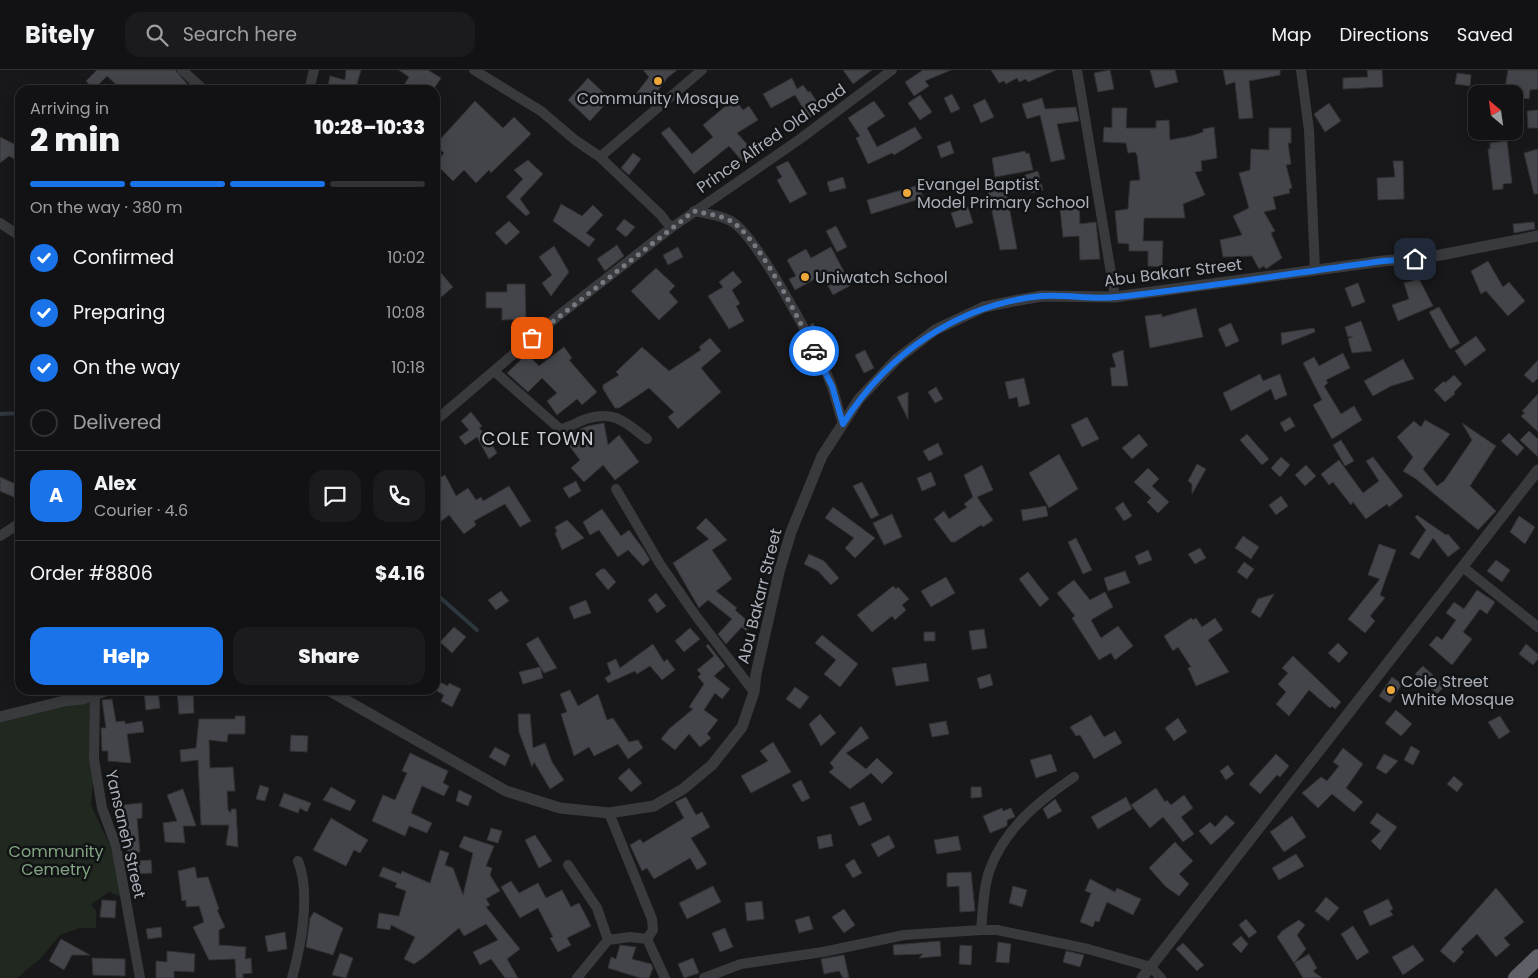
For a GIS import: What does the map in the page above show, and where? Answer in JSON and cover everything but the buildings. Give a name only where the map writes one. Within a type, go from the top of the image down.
[{"type":"highway","points":[[1516,978],[1538,957]]},
{"type":"street","points":[[182,70],[196,85]]},
{"type":"street","points":[[310,85],[314,70]]},
{"type":"street","points":[[474,70],[541,110],[575,140],[600,157],[671,228]]},
{"type":"street","points":[[600,157],[702,70]]},
{"type":"street","name":"Prince Alfred Old Road","points":[[440,417],[558,316],[671,228],[800,139],[892,70]]},
{"type":"street","points":[[1077,70],[1115,297]]},
{"type":"street","points":[[1301,70],[1309,130],[1315,270]]},
{"type":"street","points":[[694,211],[724,218],[734,223],[748,236],[804,330],[832,386],[843,424]]},
{"type":"street","points":[[0,224],[15,233]]},
{"type":"street","name":"Abu Bakarr Street","points":[[337,695],[506,791],[560,808],[609,813],[654,806],[683,789],[712,765],[742,727],[754,692],[772,600],[791,532],[822,456],[859,399],[897,359],[935,330],[984,307],[1042,296],[1115,297],[1383,261],[1430,258],[1538,236]]},
{"type":"street","points":[[494,371],[560,430],[586,419],[606,415],[618,417],[647,439]]},
{"type":"street","points":[[1142,978],[1464,568],[1538,470]]},
{"type":"street","points":[[616,489],[686,601],[754,692]]},
{"type":"street","points":[[0,536],[15,526]]},
{"type":"street","points":[[1464,568],[1538,627]]},
{"type":"street","points":[[0,717],[95,696]]},
{"type":"street","name":"Yansaneh Street","points":[[95,696],[94,759],[102,808],[116,846],[140,978]]},
{"type":"street","points":[[980,930],[989,870],[1002,844],[1028,813],[1074,777]]},
{"type":"street","points":[[609,813],[652,919],[653,930],[647,939]]},
{"type":"street","points":[[292,978],[298,958],[303,916],[304,875],[298,861]]},
{"type":"street","points":[[568,865],[597,908],[608,940]]},
{"type":"street","points":[[704,978],[741,964],[823,952],[904,935],[997,930],[1088,948],[1151,967],[1161,978]]},
{"type":"street","points":[[577,978],[608,940],[630,937],[647,939]]},
{"type":"street","points":[[647,939],[665,978]]},
{"type":"green space","name":"Community Cemetry","points":[[91,700],[94,771],[91,805],[112,850],[123,897],[109,892],[91,904],[96,911],[96,928],[80,928],[60,935],[41,958],[17,978],[0,978],[0,716]]},
{"type":"waterway","points":[[0,414],[15,413]]},
{"type":"waterway","points":[[440,597],[477,630]]},
{"type":"way so far","points":[[532,338],[694,211],[724,218],[734,223],[748,236],[804,330],[814,351]]},
{"type":"place","name":"Community Mosque","points":[[658,81]]},
{"type":"place","name":"Evangel Baptist Model Primary School","points":[[907,193]]},
{"type":"place","name":"Uniwatch School","points":[[805,277]]},
{"type":"place","name":"Cole Street White Mosque","points":[[1391,690]]},
{"type":"district","name":"COLE TOWN","points":[[538,439]]},
{"type":"route","points":[[814,351],[832,386],[843,424],[859,399],[897,359],[935,330],[984,307],[1042,296],[1115,297],[1383,261],[1415,259]]}]
